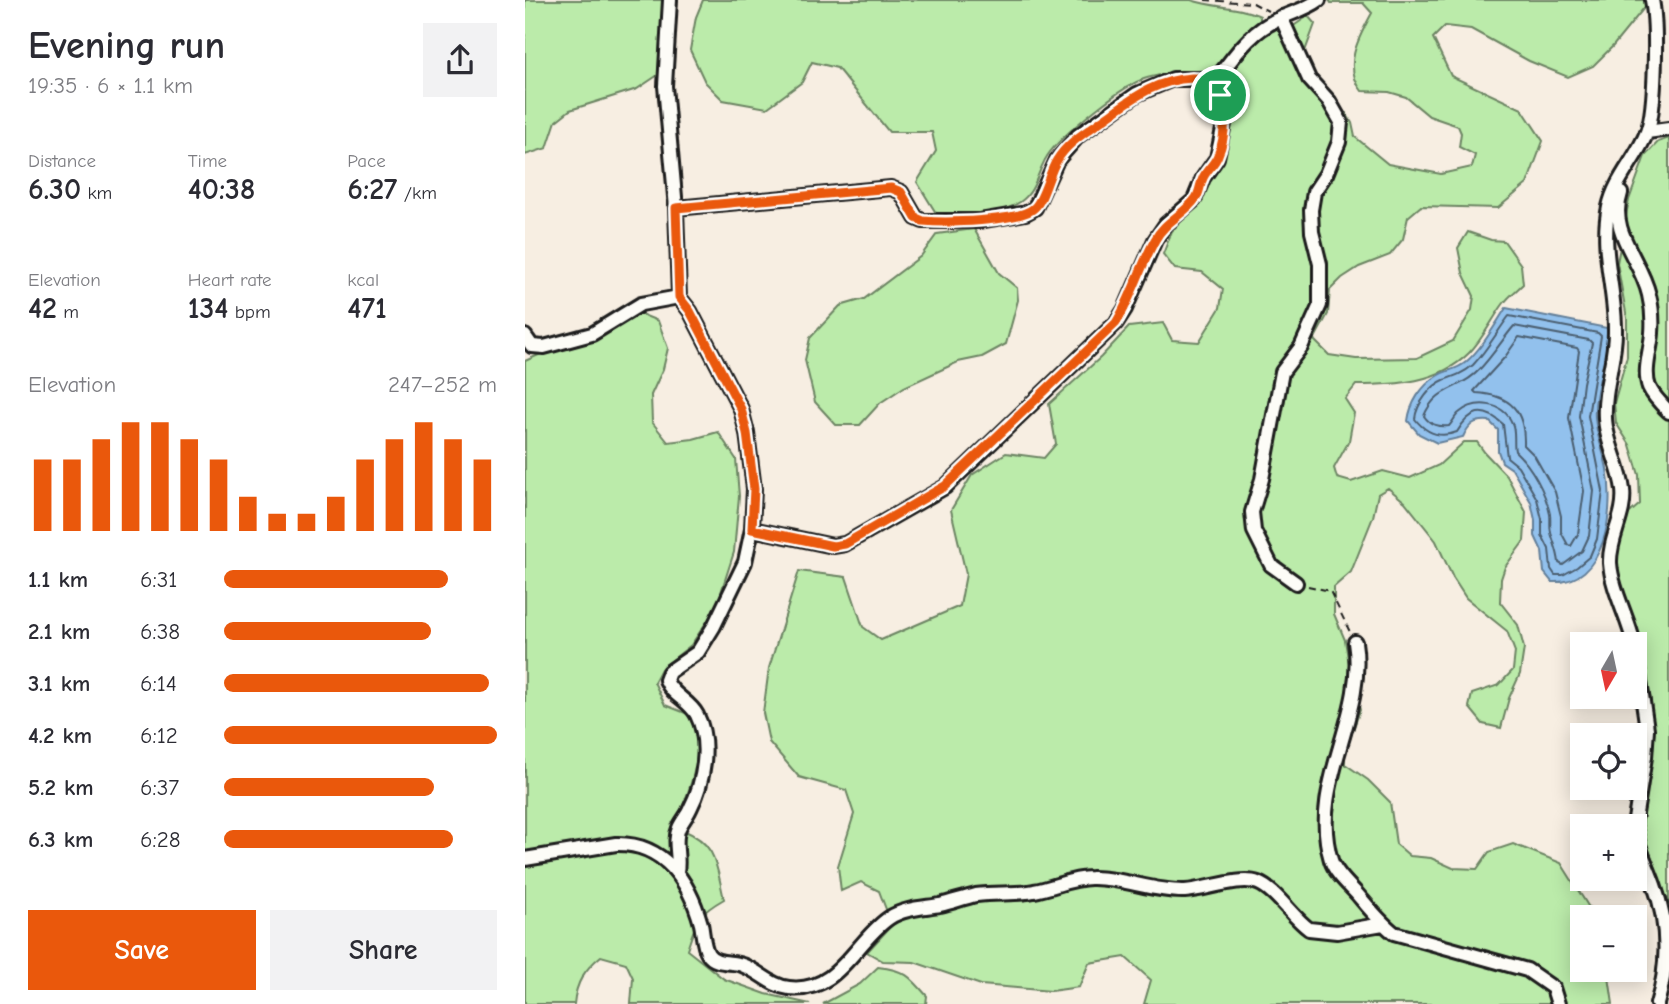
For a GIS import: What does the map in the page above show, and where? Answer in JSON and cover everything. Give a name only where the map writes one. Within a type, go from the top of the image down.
[{"type":"street","points":[[670,0],[665,86],[676,208],[679,297],[690,311],[741,409],[754,489],[752,529],[745,562],[714,626],[698,652],[669,672],[666,680],[669,689],[697,713],[704,734],[705,753],[697,793],[679,828],[676,844],[677,871]]},
{"type":"street","points":[[1213,83],[1255,34],[1281,17],[1319,0]]},
{"type":"street","points":[[1630,632],[1610,560],[1623,493],[1619,468],[1605,420],[1605,400],[1616,331],[1606,230],[1609,206],[1616,187],[1647,132],[1655,46],[1653,0]]},
{"type":"street","points":[[1281,17],[1309,79],[1329,101],[1341,122],[1339,142],[1326,174],[1314,192],[1311,210],[1312,232],[1320,264],[1320,305],[1301,347],[1282,372],[1262,479],[1252,512],[1254,531],[1271,565],[1296,583]]},
{"type":"street","points":[[676,208],[891,188],[901,192],[916,218],[923,221],[979,221],[1026,213],[1035,208],[1052,170],[1066,148],[1137,94],[1173,79],[1204,79],[1213,83],[1220,95],[1224,124],[1217,158],[1203,178],[1195,200],[1166,224],[1155,240],[1125,309],[1116,323],[945,486],[845,544],[833,546],[752,529]]},
{"type":"street","points":[[1647,132],[1669,128]]},
{"type":"street","points":[[1630,163],[1618,204],[1618,224],[1649,294],[1652,333],[1647,374],[1649,386],[1669,412]]},
{"type":"street","points":[[525,336],[532,346],[544,347],[569,341],[592,334],[642,304],[679,297]]},
{"type":"street","points":[[1356,642],[1358,660],[1353,693],[1329,785],[1326,809],[1332,862],[1383,925],[1395,933],[1527,970],[1553,988],[1557,1004]]},
{"type":"street","points":[[1636,814],[1645,757],[1647,729],[1644,709]]},
{"type":"street","points":[[525,859],[630,844],[650,850],[677,871],[696,907],[707,953],[712,959],[745,965],[776,985],[791,989],[821,982],[837,973],[880,926],[890,917],[906,910],[976,895],[1021,894],[1093,877],[1182,891],[1246,881],[1257,882],[1268,889],[1308,929],[1337,932],[1383,925]]},
{"type":"street","points":[[1647,870],[1665,920],[1667,956],[1657,1004]]},
{"type":"path","points":[[1205,0],[1253,3],[1281,17]]},
{"type":"path","points":[[1296,583],[1330,591],[1356,642]]},
{"type":"green space","points":[[525,0],[662,0],[664,22],[658,75],[637,89],[570,110],[556,121],[547,148],[525,155]]},
{"type":"green space","points":[[703,0],[1191,0],[1252,13],[1260,16],[1260,20],[1211,71],[1179,72],[1147,78],[1124,89],[1095,110],[1050,152],[1034,185],[1020,202],[991,212],[936,213],[917,182],[936,151],[932,132],[889,132],[837,68],[812,62],[802,82],[767,108],[723,100],[705,82],[690,50],[696,17]]},
{"type":"green space","points":[[1329,0],[1647,0],[1648,3],[1593,66],[1568,77],[1529,61],[1471,29],[1445,26],[1433,38],[1451,76],[1522,109],[1543,141],[1527,184],[1498,208],[1421,206],[1408,217],[1403,239],[1390,255],[1359,267],[1330,290],[1328,314],[1314,340],[1329,355],[1356,359],[1417,358],[1453,341],[1472,310],[1474,296],[1463,273],[1458,248],[1468,232],[1491,240],[1504,241],[1521,265],[1523,284],[1504,303],[1469,353],[1457,363],[1444,371],[1416,380],[1356,385],[1345,399],[1354,413],[1349,441],[1334,468],[1337,478],[1351,482],[1383,471],[1410,478],[1439,465],[1464,442],[1477,442],[1507,476],[1526,512],[1524,541],[1505,567],[1501,579],[1500,602],[1518,625],[1524,648],[1520,674],[1509,698],[1501,728],[1483,724],[1469,707],[1472,694],[1499,685],[1513,670],[1515,652],[1507,631],[1466,598],[1453,578],[1436,541],[1405,502],[1388,488],[1378,494],[1373,517],[1351,572],[1334,587],[1334,614],[1345,640],[1360,710],[1345,753],[1345,764],[1368,780],[1390,802],[1396,844],[1410,856],[1431,858],[1453,868],[1477,869],[1489,852],[1513,844],[1561,863],[1570,877],[1570,891],[1579,891],[1587,905],[1570,905],[1570,982],[1610,982],[1613,1004],[1144,1004],[1151,980],[1125,957],[1089,963],[1079,987],[1051,991],[981,985],[914,962],[883,961],[867,952],[892,925],[879,891],[861,882],[841,891],[838,866],[854,814],[846,790],[799,777],[769,742],[763,713],[769,668],[799,571],[846,577],[863,627],[881,640],[960,606],[966,574],[951,510],[972,475],[1006,453],[1044,458],[1056,444],[1049,404],[1101,357],[1129,327],[1163,323],[1172,340],[1199,342],[1220,308],[1223,289],[1202,272],[1175,269],[1163,254],[1172,231],[1192,209],[1223,154],[1219,81],[1268,27],[1289,29],[1308,16],[1315,24],[1304,54],[1331,113],[1346,113],[1352,123],[1355,137],[1388,164],[1441,174],[1472,167],[1475,155],[1459,147],[1461,133],[1458,126],[1429,116],[1406,97],[1389,92],[1362,91],[1353,72],[1353,62],[1358,42],[1372,13],[1363,3],[1331,3]]},
{"type":"green space","points":[[1669,138],[1669,905],[1647,845],[1647,814],[1643,814],[1645,800],[1647,800],[1653,741],[1647,680],[1647,632],[1636,632],[1615,567],[1616,546],[1625,517],[1640,504],[1639,475],[1630,445],[1616,423],[1614,403],[1627,356],[1627,318],[1617,263],[1629,200],[1645,156],[1658,142]]},
{"type":"green space","points":[[974,229],[999,273],[1017,288],[1018,300],[1006,344],[982,357],[958,362],[904,387],[880,403],[860,425],[836,425],[815,402],[805,360],[810,338],[840,306],[864,299],[921,256],[937,234]]},
{"type":"green space","points":[[638,313],[658,321],[668,348],[663,369],[651,395],[652,422],[668,442],[718,432],[736,459],[739,496],[734,552],[716,608],[691,645],[661,669],[654,682],[665,705],[688,714],[696,732],[695,766],[690,788],[678,817],[683,830],[703,842],[714,858],[724,899],[699,919],[687,950],[724,979],[766,994],[810,1004],[631,1004],[633,978],[626,963],[601,956],[582,977],[574,1004],[525,1004],[525,361],[550,350],[599,337]]},
{"type":"green space","points":[[878,967],[901,972],[911,979],[927,996],[926,1004],[823,1004],[860,984]]},
{"type":"water","points":[[1506,308],[1607,328],[1595,417],[1609,486],[1607,524],[1603,542],[1595,558],[1585,571],[1570,580],[1552,582],[1544,572],[1542,551],[1535,536],[1531,502],[1512,469],[1502,462],[1498,451],[1498,430],[1489,421],[1473,424],[1463,437],[1437,443],[1419,434],[1408,421],[1411,408],[1421,390],[1437,376],[1466,362],[1488,336]]},
{"type":"route","points":[[1192,78],[1213,83],[1220,95],[1224,124],[1217,158],[1207,170],[1195,200],[1166,224],[1155,240],[1125,309],[1116,323],[945,486],[845,544],[833,546],[752,529],[754,489],[741,409],[690,311],[679,297],[676,208],[891,188],[901,192],[916,218],[923,221],[979,221],[1026,213],[1035,208],[1057,160],[1066,148],[1078,136],[1137,94],[1173,79],[1192,78]]}]
